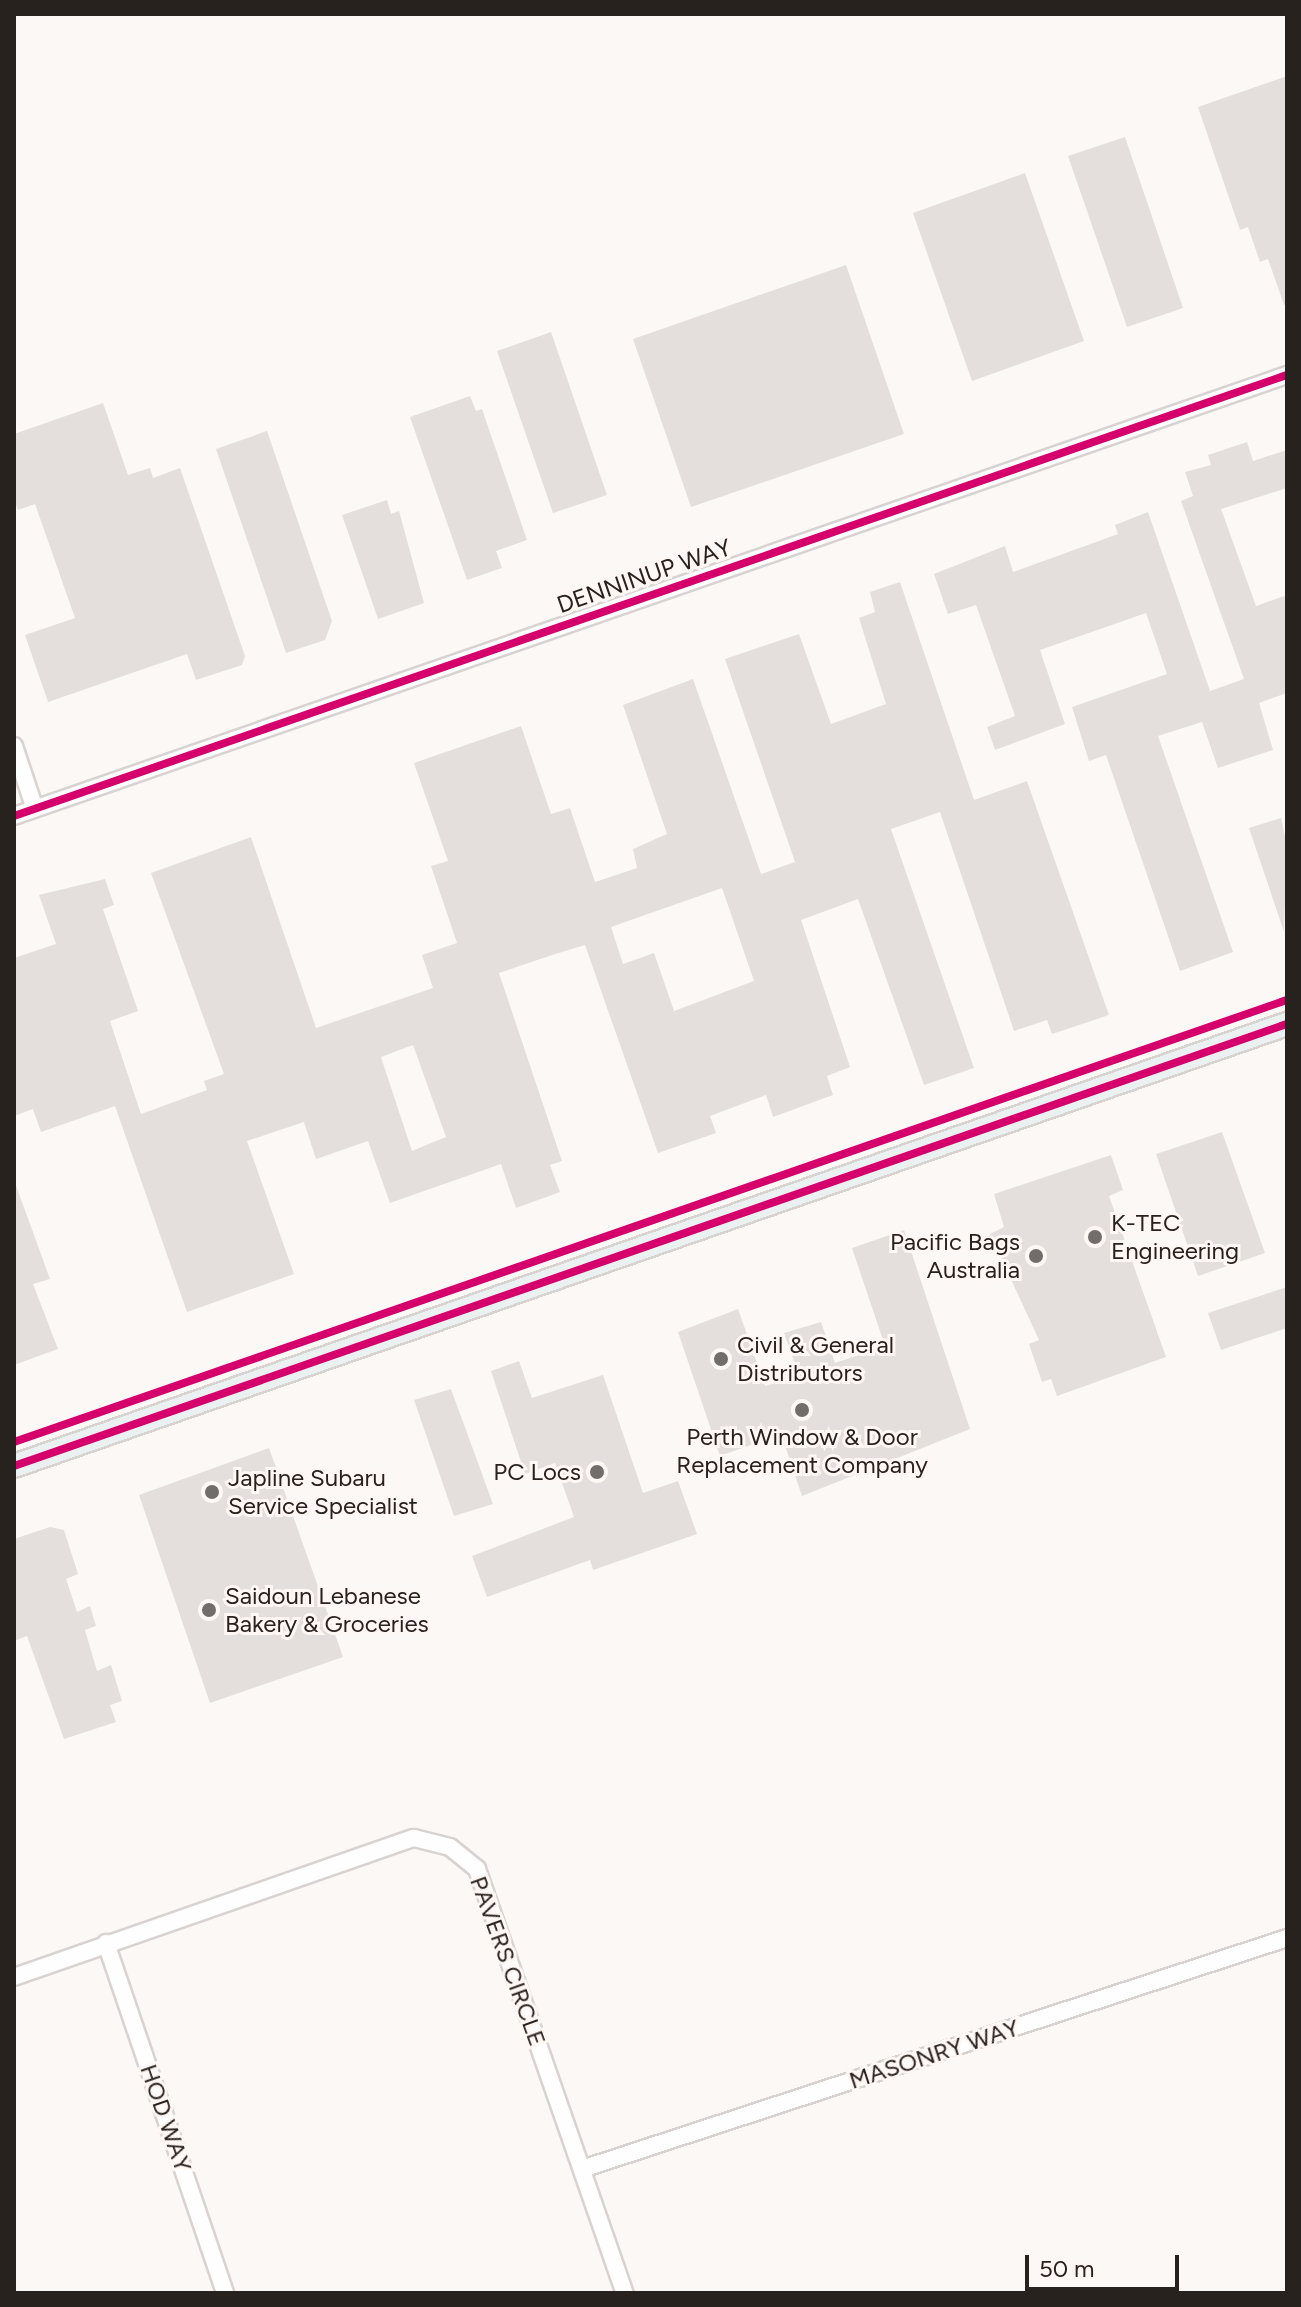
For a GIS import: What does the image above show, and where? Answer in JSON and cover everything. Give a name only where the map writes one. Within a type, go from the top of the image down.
[{"type":"street","name":"DENNINUP WAY","points":[[14,816],[1287,375]]},
{"type":"street","points":[[14,746],[35,809]]},
{"type":"street","points":[[14,1466],[1287,1024]]},
{"type":"street","name":"PAVERS CIRCLE","points":[[14,1977],[414,1838],[450,1847],[477,1869],[625,2293]]},
{"type":"street","name":"MASONRY WAY","points":[[582,2169],[1287,1938]]},
{"type":"street","name":"HOD WAY","points":[[106,1943],[225,2293]]},
{"type":"building","points":[[1287,76],[1287,304],[1284,305],[1268,259],[1260,262],[1248,227],[1240,230],[1198,107]]},
{"type":"building","points":[[1125,137],[1183,308],[1127,327],[1068,156]]},
{"type":"building","points":[[1025,173],[1084,341],[972,381],[913,213]]},
{"type":"building","points":[[846,265],[904,434],[691,507],[633,339]]},
{"type":"building","points":[[551,332],[607,495],[553,513],[497,351]]},
{"type":"building","points":[[470,396],[476,411],[482,409],[527,540],[496,551],[502,568],[467,580],[410,417]]},
{"type":"building","points":[[103,403],[128,475],[150,468],[153,478],[180,468],[245,656],[242,665],[196,680],[187,654],[48,702],[25,635],[75,618],[35,504],[18,510],[14,499],[14,434]]},
{"type":"building","points":[[267,431],[332,621],[325,640],[286,653],[216,449]]},
{"type":"building","points":[[1247,442],[1253,461],[1287,450],[1287,488],[1221,509],[1256,606],[1287,595],[1287,693],[1259,703],[1273,750],[1218,768],[1202,722],[1158,736],[1233,952],[1180,971],[1106,755],[1089,761],[1072,707],[1167,674],[1146,613],[1040,650],[1065,724],[995,750],[987,727],[1015,716],[976,605],[948,614],[934,574],[1005,546],[1013,572],[1118,534],[1115,525],[1148,512],[1210,691],[1244,679],[1181,501],[1193,496],[1185,472],[1211,465],[1208,455]]},
{"type":"building","points":[[387,500],[391,514],[399,511],[424,603],[378,619],[342,515]]},
{"type":"building","points":[[900,582],[974,800],[1027,781],[1109,1015],[1052,1034],[1047,1020],[1014,1031],[940,812],[891,829],[974,1068],[924,1085],[858,899],[801,920],[850,1067],[827,1076],[833,1095],[773,1117],[766,1095],[710,1116],[716,1133],[658,1153],[585,945],[552,955],[499,973],[562,1161],[550,1165],[560,1192],[516,1208],[501,1164],[390,1203],[368,1141],[316,1159],[304,1122],[247,1141],[294,1274],[187,1312],[115,1106],[41,1132],[33,1109],[14,1116],[14,958],[56,944],[39,895],[105,879],[114,905],[103,909],[138,1011],[110,1021],[141,1114],[207,1090],[204,1081],[224,1074],[151,873],[251,837],[316,1028],[433,988],[422,955],[457,943],[431,866],[448,861],[414,763],[521,726],[551,814],[570,808],[595,882],[637,868],[633,849],[667,834],[623,705],[693,679],[761,874],[795,862],[725,659],[799,634],[831,724],[886,704],[859,618],[875,612],[870,592]],"holes":[[[722,888],[754,981],[674,1011],[654,953],[623,964],[611,927]],[[413,1045],[446,1137],[412,1151],[381,1057]]]},
{"type":"building","points":[[1281,818],[1287,845],[1284,932],[1249,828]]},
{"type":"building","points":[[1222,1132],[1265,1253],[1198,1276],[1156,1154]]},
{"type":"building","points":[[1111,1155],[1123,1190],[1109,1196],[1166,1357],[1057,1396],[1051,1379],[1042,1382],[1029,1344],[1039,1340],[990,1234],[1004,1227],[994,1194]]},
{"type":"building","points":[[14,1180],[50,1279],[33,1284],[58,1349],[14,1365]]},
{"type":"building","points":[[904,1230],[970,1429],[802,1496],[781,1434],[720,1456],[678,1332],[738,1309],[765,1386],[799,1375],[784,1333],[821,1322],[835,1363],[885,1346],[852,1248]]},
{"type":"building","points":[[1287,1287],[1287,1328],[1221,1350],[1208,1313]]},
{"type":"building","name":"PC Locs","points":[[519,1361],[532,1398],[603,1375],[643,1493],[678,1481],[697,1534],[593,1570],[590,1560],[487,1597],[472,1556],[574,1517],[555,1463],[525,1474],[491,1371]]},
{"type":"building","points":[[451,1389],[493,1504],[454,1516],[414,1400]]},
{"type":"building","points":[[269,1448],[343,1657],[210,1703],[139,1495]]},
{"type":"building","points":[[50,1527],[64,1530],[78,1574],[66,1579],[77,1612],[90,1606],[96,1626],[85,1630],[97,1671],[111,1665],[122,1701],[110,1705],[116,1722],[64,1739],[27,1636],[14,1641],[14,1539]]},
{"type":"cycle path","points":[[14,816],[1287,375]]},
{"type":"cycle path","points":[[14,1442],[1287,1000]]},
{"type":"cycle path","points":[[14,1466],[1287,1024]]},
{"type":"place","name":"K-TEC Engineering","points":[[1095,1237]]},
{"type":"place","name":"Pacific Bags Australia","points":[[1036,1256]]},
{"type":"place","name":"Civil & General Distributors","points":[[721,1359]]},
{"type":"place","name":"Perth Window & Door Replacement Company","points":[[802,1410]]},
{"type":"place","name":"PC Locs","points":[[597,1472]]},
{"type":"place","name":"Japline Subaru Service Specialist","points":[[212,1492]]},
{"type":"place","name":"Saidoun Lebanese Bakery & Groceries","points":[[209,1610]]}]
